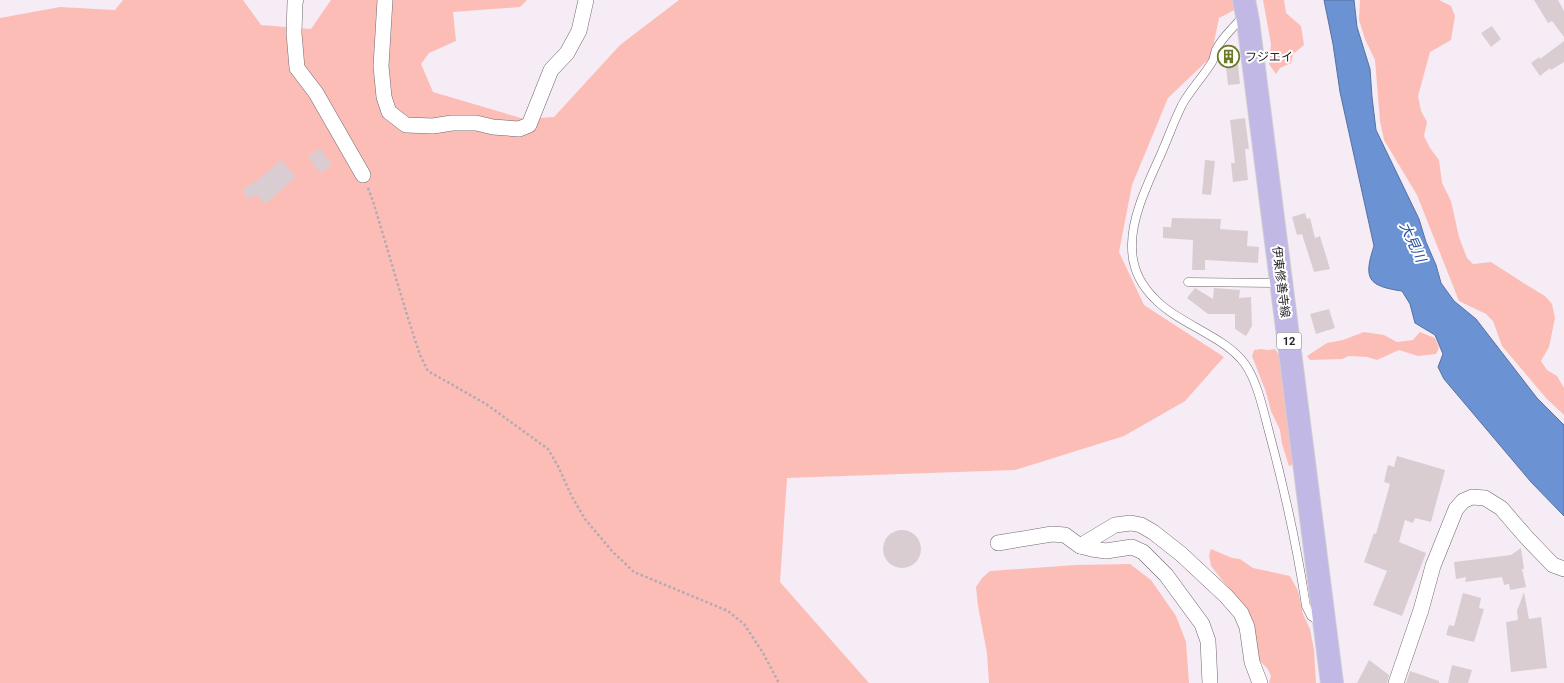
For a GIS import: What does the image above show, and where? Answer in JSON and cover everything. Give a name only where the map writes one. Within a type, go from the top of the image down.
[{"type":"main road","name":"伊東修善寺線","points":[[1245,7],[1332,683]]},
{"type":"street","points":[[385,0],[381,66],[384,97],[389,112],[406,125],[432,126],[476,122],[519,129],[529,125],[551,70],[567,53],[579,31],[586,0]]},
{"type":"street","points":[[293,1],[297,68],[316,93],[362,175]]},
{"type":"street","points":[[1396,683],[1433,566],[1456,509],[1463,501],[1472,496],[1485,498],[1501,508],[1553,565],[1564,569]]},
{"type":"street","points":[[1080,546],[1115,525],[1131,523],[1141,525],[1153,532],[1181,554],[1226,596],[1241,613],[1247,627],[1252,662],[1260,683]]},
{"type":"street","points":[[998,543],[1052,534],[1065,535],[1080,546],[1106,551],[1132,548],[1143,552],[1166,575],[1202,624],[1208,641],[1210,683]]},
{"type":"lane","points":[[1245,7],[1217,48],[1214,60],[1182,104],[1144,191],[1131,246],[1133,264],[1138,278],[1154,298],[1174,316],[1203,331],[1229,348],[1246,364],[1263,408],[1278,464],[1289,511],[1306,606],[1312,616],[1325,626]]},
{"type":"lane","points":[[1188,282],[1281,283]]},
{"type":"path","points":[[362,175],[373,201],[420,355],[428,371],[486,404],[548,450],[585,519],[612,551],[634,572],[728,611],[744,624],[763,653],[779,683]]},
{"type":"shaded area","points":[[123,0],[243,0],[261,25],[311,29],[331,0],[527,0],[520,7],[453,12],[456,41],[429,53],[421,64],[433,92],[524,119],[554,117],[620,45],[679,0],[1236,0],[1238,8],[1219,18],[1211,57],[1168,98],[1132,185],[1119,252],[1144,305],[1224,357],[1185,401],[1124,436],[1015,470],[787,478],[780,582],[869,683],[0,683],[0,18],[60,7],[115,10]]},
{"type":"shaded area","points":[[1263,0],[1284,0],[1286,13],[1301,26],[1304,45],[1293,54],[1291,63],[1280,68],[1276,74],[1269,64],[1271,44]]},
{"type":"shaded area","points":[[1360,0],[1439,0],[1451,6],[1455,16],[1451,40],[1430,52],[1418,96],[1421,111],[1427,122],[1424,136],[1439,160],[1442,183],[1451,201],[1459,237],[1467,258],[1473,264],[1491,262],[1545,296],[1552,304],[1555,318],[1549,347],[1541,361],[1547,370],[1557,376],[1564,388],[1564,415],[1546,398],[1502,346],[1493,321],[1486,314],[1459,301],[1417,195],[1384,140],[1380,121],[1375,60],[1359,20]]},
{"type":"shaded area","points":[[1364,332],[1384,335],[1397,342],[1413,340],[1420,332],[1435,338],[1439,348],[1436,354],[1418,356],[1399,350],[1377,360],[1367,357],[1349,356],[1342,359],[1310,360],[1307,356],[1327,343],[1343,340]]},
{"type":"shaded area","points":[[1275,349],[1279,355],[1292,439],[1292,465],[1289,466],[1280,430],[1271,411],[1252,356],[1254,350]]},
{"type":"shaded area","points":[[1211,549],[1232,558],[1240,559],[1253,568],[1290,576],[1298,591],[1303,614],[1310,629],[1314,650],[1316,683],[1269,683],[1271,676],[1267,668],[1260,661],[1230,590],[1211,566],[1209,555]]},
{"type":"shaded area","points":[[1130,564],[1151,580],[1176,616],[1186,642],[1189,683],[989,683],[987,653],[976,587],[990,571],[1076,565]]},
{"type":"water","name":"大見川","points":[[1324,0],[1354,0],[1357,27],[1370,69],[1376,130],[1419,219],[1441,283],[1454,301],[1476,319],[1537,398],[1564,425],[1564,516],[1531,482],[1444,379],[1438,367],[1443,354],[1435,335],[1415,323],[1410,304],[1402,291],[1382,286],[1371,279],[1369,266],[1374,246],[1340,92]]},
{"type":"building","points":[[1534,0],[1558,0],[1564,11],[1564,37],[1552,21],[1548,23]]},
{"type":"building","points":[[1492,26],[1501,39],[1491,47],[1481,33]]},
{"type":"building","points":[[1564,41],[1564,62],[1551,70],[1550,68],[1540,76],[1531,63],[1539,57],[1540,59]]},
{"type":"building","name":"フジエイ","points":[[1236,46],[1240,84],[1228,85],[1226,67],[1223,67],[1221,52],[1224,47]]},
{"type":"building","points":[[1245,118],[1249,149],[1245,149],[1248,180],[1233,182],[1231,163],[1235,163],[1230,120]]},
{"type":"building","points":[[320,148],[332,165],[320,173],[308,157]]},
{"type":"building","points":[[281,160],[296,177],[265,204],[256,194],[250,200],[242,191]]},
{"type":"building","points":[[1205,160],[1215,161],[1211,195],[1202,194]]},
{"type":"building","points":[[1305,213],[1307,219],[1310,218],[1315,238],[1320,236],[1330,269],[1314,272],[1302,234],[1297,235],[1292,217]]},
{"type":"building","points":[[1172,218],[1221,219],[1220,229],[1248,231],[1247,246],[1259,247],[1258,263],[1205,260],[1205,270],[1192,270],[1193,240],[1163,238],[1163,227],[1171,227]]},
{"type":"building","points":[[1195,288],[1213,299],[1214,288],[1240,290],[1239,298],[1251,297],[1252,326],[1246,336],[1235,329],[1235,314],[1208,314],[1187,298]]},
{"type":"building","points":[[1329,309],[1335,328],[1316,334],[1310,314]]},
{"type":"building","points":[[1397,456],[1445,470],[1431,522],[1415,518],[1413,523],[1405,520],[1399,542],[1426,553],[1402,616],[1373,605],[1387,571],[1364,562],[1374,533],[1376,534],[1390,484],[1384,482],[1388,465],[1394,467]]},
{"type":"building","points":[[902,530],[916,535],[921,549],[916,563],[902,568],[888,563],[883,549],[888,535]]},
{"type":"building","points":[[1521,548],[1524,569],[1522,569],[1526,587],[1510,590],[1509,584],[1504,585],[1502,577],[1465,582],[1466,577],[1456,579],[1454,562],[1511,555]]},
{"type":"building","points":[[1524,592],[1529,619],[1541,617],[1547,668],[1511,672],[1506,622],[1518,620],[1517,611]]},
{"type":"building","points":[[1463,593],[1481,598],[1479,608],[1484,609],[1474,642],[1446,635],[1449,625],[1454,626]]},
{"type":"building","points":[[1369,660],[1389,675],[1387,683],[1357,683]]},
{"type":"building","points":[[1452,665],[1472,670],[1468,683],[1448,683]]},
{"type":"building","points":[[1410,671],[1439,681],[1439,683],[1406,683]]},
{"type":"place","name":"フジエイ","points":[[1229,57]]}]
